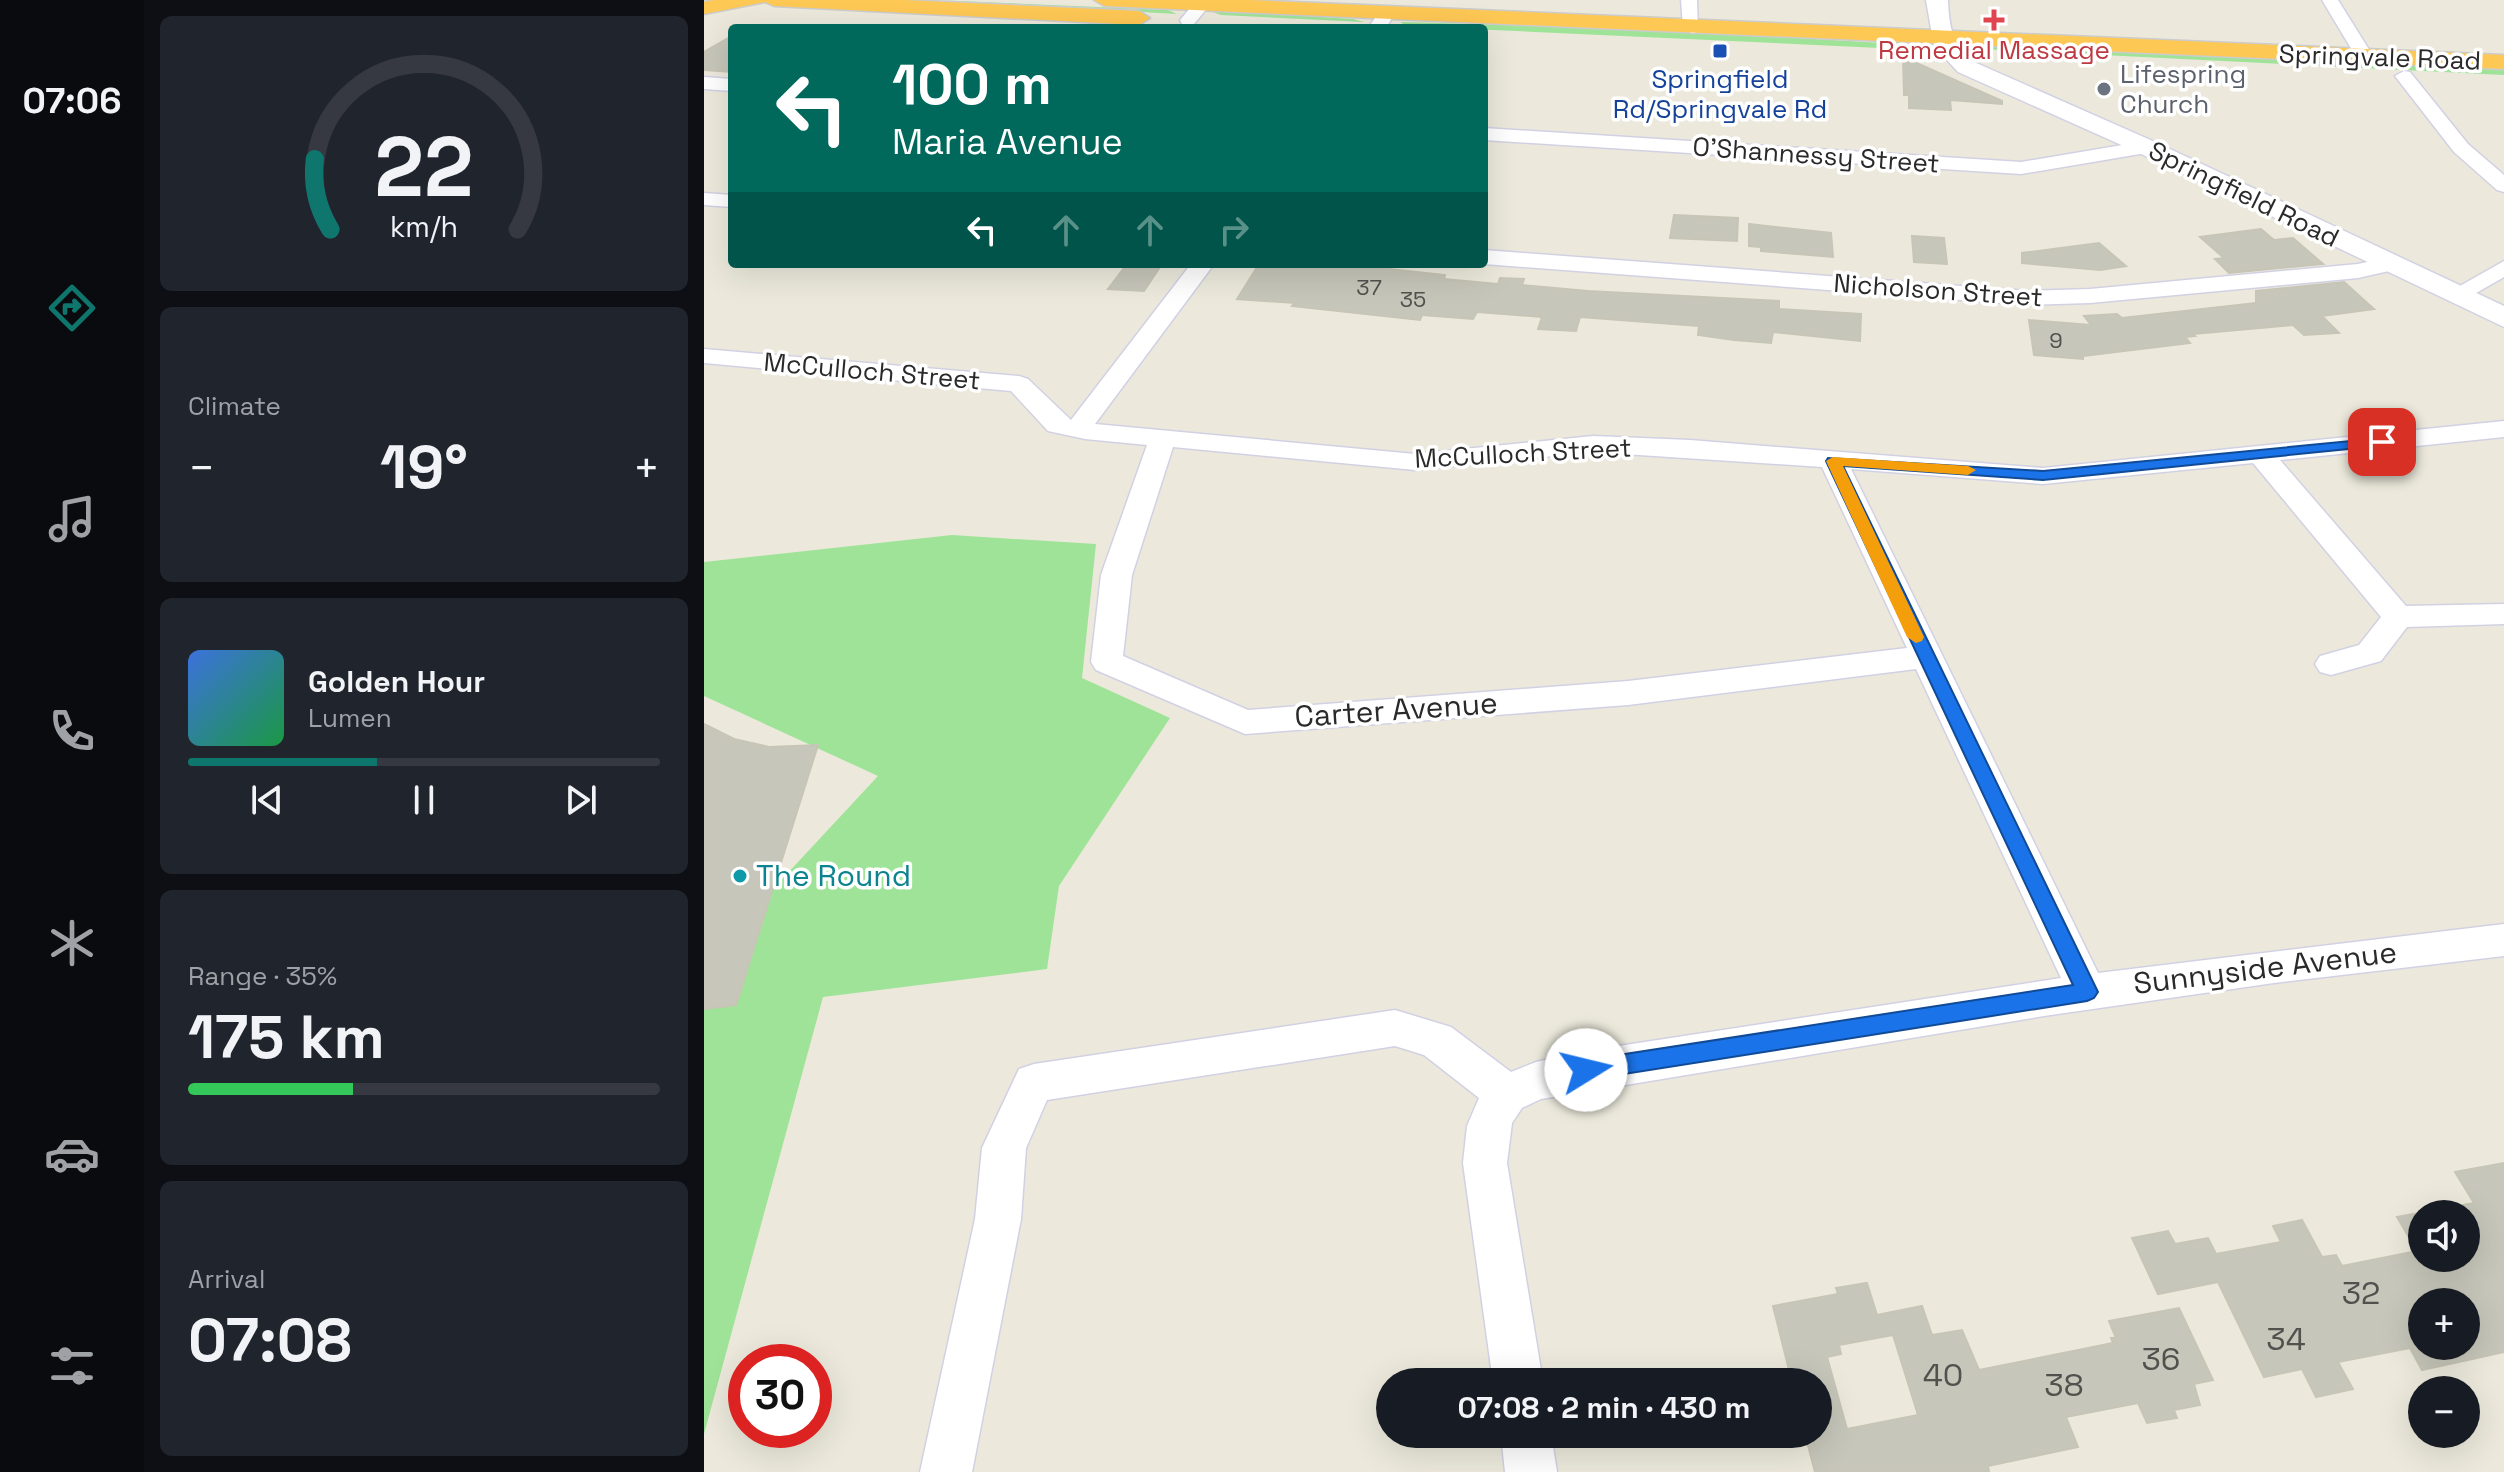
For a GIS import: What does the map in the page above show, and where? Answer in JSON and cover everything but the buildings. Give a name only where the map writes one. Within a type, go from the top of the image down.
[{"type":"highway","points":[[704,8],[756,0]]},
{"type":"highway","name":"Springvale Road","points":[[774,0],[1199,8],[1315,24]]},
{"type":"highway","name":"Springvale Road","points":[[1105,0],[1382,20],[1692,28],[1946,47],[2504,80]]},
{"type":"highway","name":"Springvale Road","points":[[1488,35],[2504,62]]},
{"type":"main road","points":[[1937,0],[1946,47]]},
{"type":"main road","name":"Springfield Road","points":[[1946,47],[1986,77],[2146,147],[2504,318]]},
{"type":"street","points":[[1689,0],[1692,28]]},
{"type":"street","points":[[2330,0],[2364,56]]},
{"type":"street","points":[[2404,76],[2461,148],[2504,186]]},
{"type":"street","points":[[704,83],[728,85]]},
{"type":"street","name":"O'Shannessy Street","points":[[1488,134],[2021,168],[2146,147]]},
{"type":"street","points":[[704,199],[728,201]]},
{"type":"street","name":"Nicholson Street","points":[[1488,257],[2028,298],[2090,296],[2338,273],[2390,264]]},
{"type":"street","points":[[1078,429],[1200,268]]},
{"type":"street","points":[[2456,295],[2504,268]]},
{"type":"street","name":"McCulloch Street","points":[[704,356],[1019,384],[1057,425],[1162,440],[1415,462],[1593,444],[1690,448],[2043,476],[2504,429]]},
{"type":"street","name":"Carter Avenue","points":[[1162,440],[1120,547],[1107,623],[1107,662],[1245,722],[1628,693],[1925,657]]},
{"type":"street","points":[[2261,455],[2398,617]]},
{"type":"street","points":[[1833,461],[2087,992]]},
{"type":"street","points":[[2398,617],[2504,614]]},
{"type":"street","points":[[2331,664],[2370,653],[2398,617]]},
{"type":"street","name":"Sunnyside Avenue","points":[[1507,1094],[1536,1081],[1586,1070],[2087,992],[2319,958],[2504,940]]},
{"type":"street","points":[[946,1472],[998,1219],[1004,1148],[1034,1083],[1395,1028],[1436,1040],[1507,1094],[1493,1111],[1485,1129],[1485,1163],[1516,1368]]},
{"type":"street","points":[[1528,1448],[1531,1472]]},
{"type":"green space","points":[[934,0],[1168,10],[1177,14]]},
{"type":"green space","points":[[1207,10],[1353,19],[1364,22],[1221,15]]},
{"type":"green space","points":[[1400,22],[1475,24],[1404,24]]},
{"type":"green space","points":[[1488,24],[1624,28],[1901,44],[1901,49],[1488,30]]},
{"type":"green space","points":[[1979,45],[2504,67],[2504,75],[1981,49]]},
{"type":"green space","points":[[952,535],[1096,544],[1082,678],[1170,718],[1059,886],[1047,969],[823,997],[704,1434],[704,936],[732,933],[878,776],[704,696],[704,562]]},
{"type":"slow traffic","points":[[1916,637],[1833,461],[1968,470]]},
{"type":"place","name":"Remedial Massage","points":[[1994,20]]},
{"type":"place","name":"Springfield Rd/Springvale Rd","points":[[1720,51]]},
{"type":"place","name":"Lifespring Church","points":[[2104,89]]},
{"type":"place","name":"The Round","points":[[740,876]]},
{"type":"route","points":[[1586,1070],[2087,992],[1833,461],[2043,476],[2382,442]]}]
